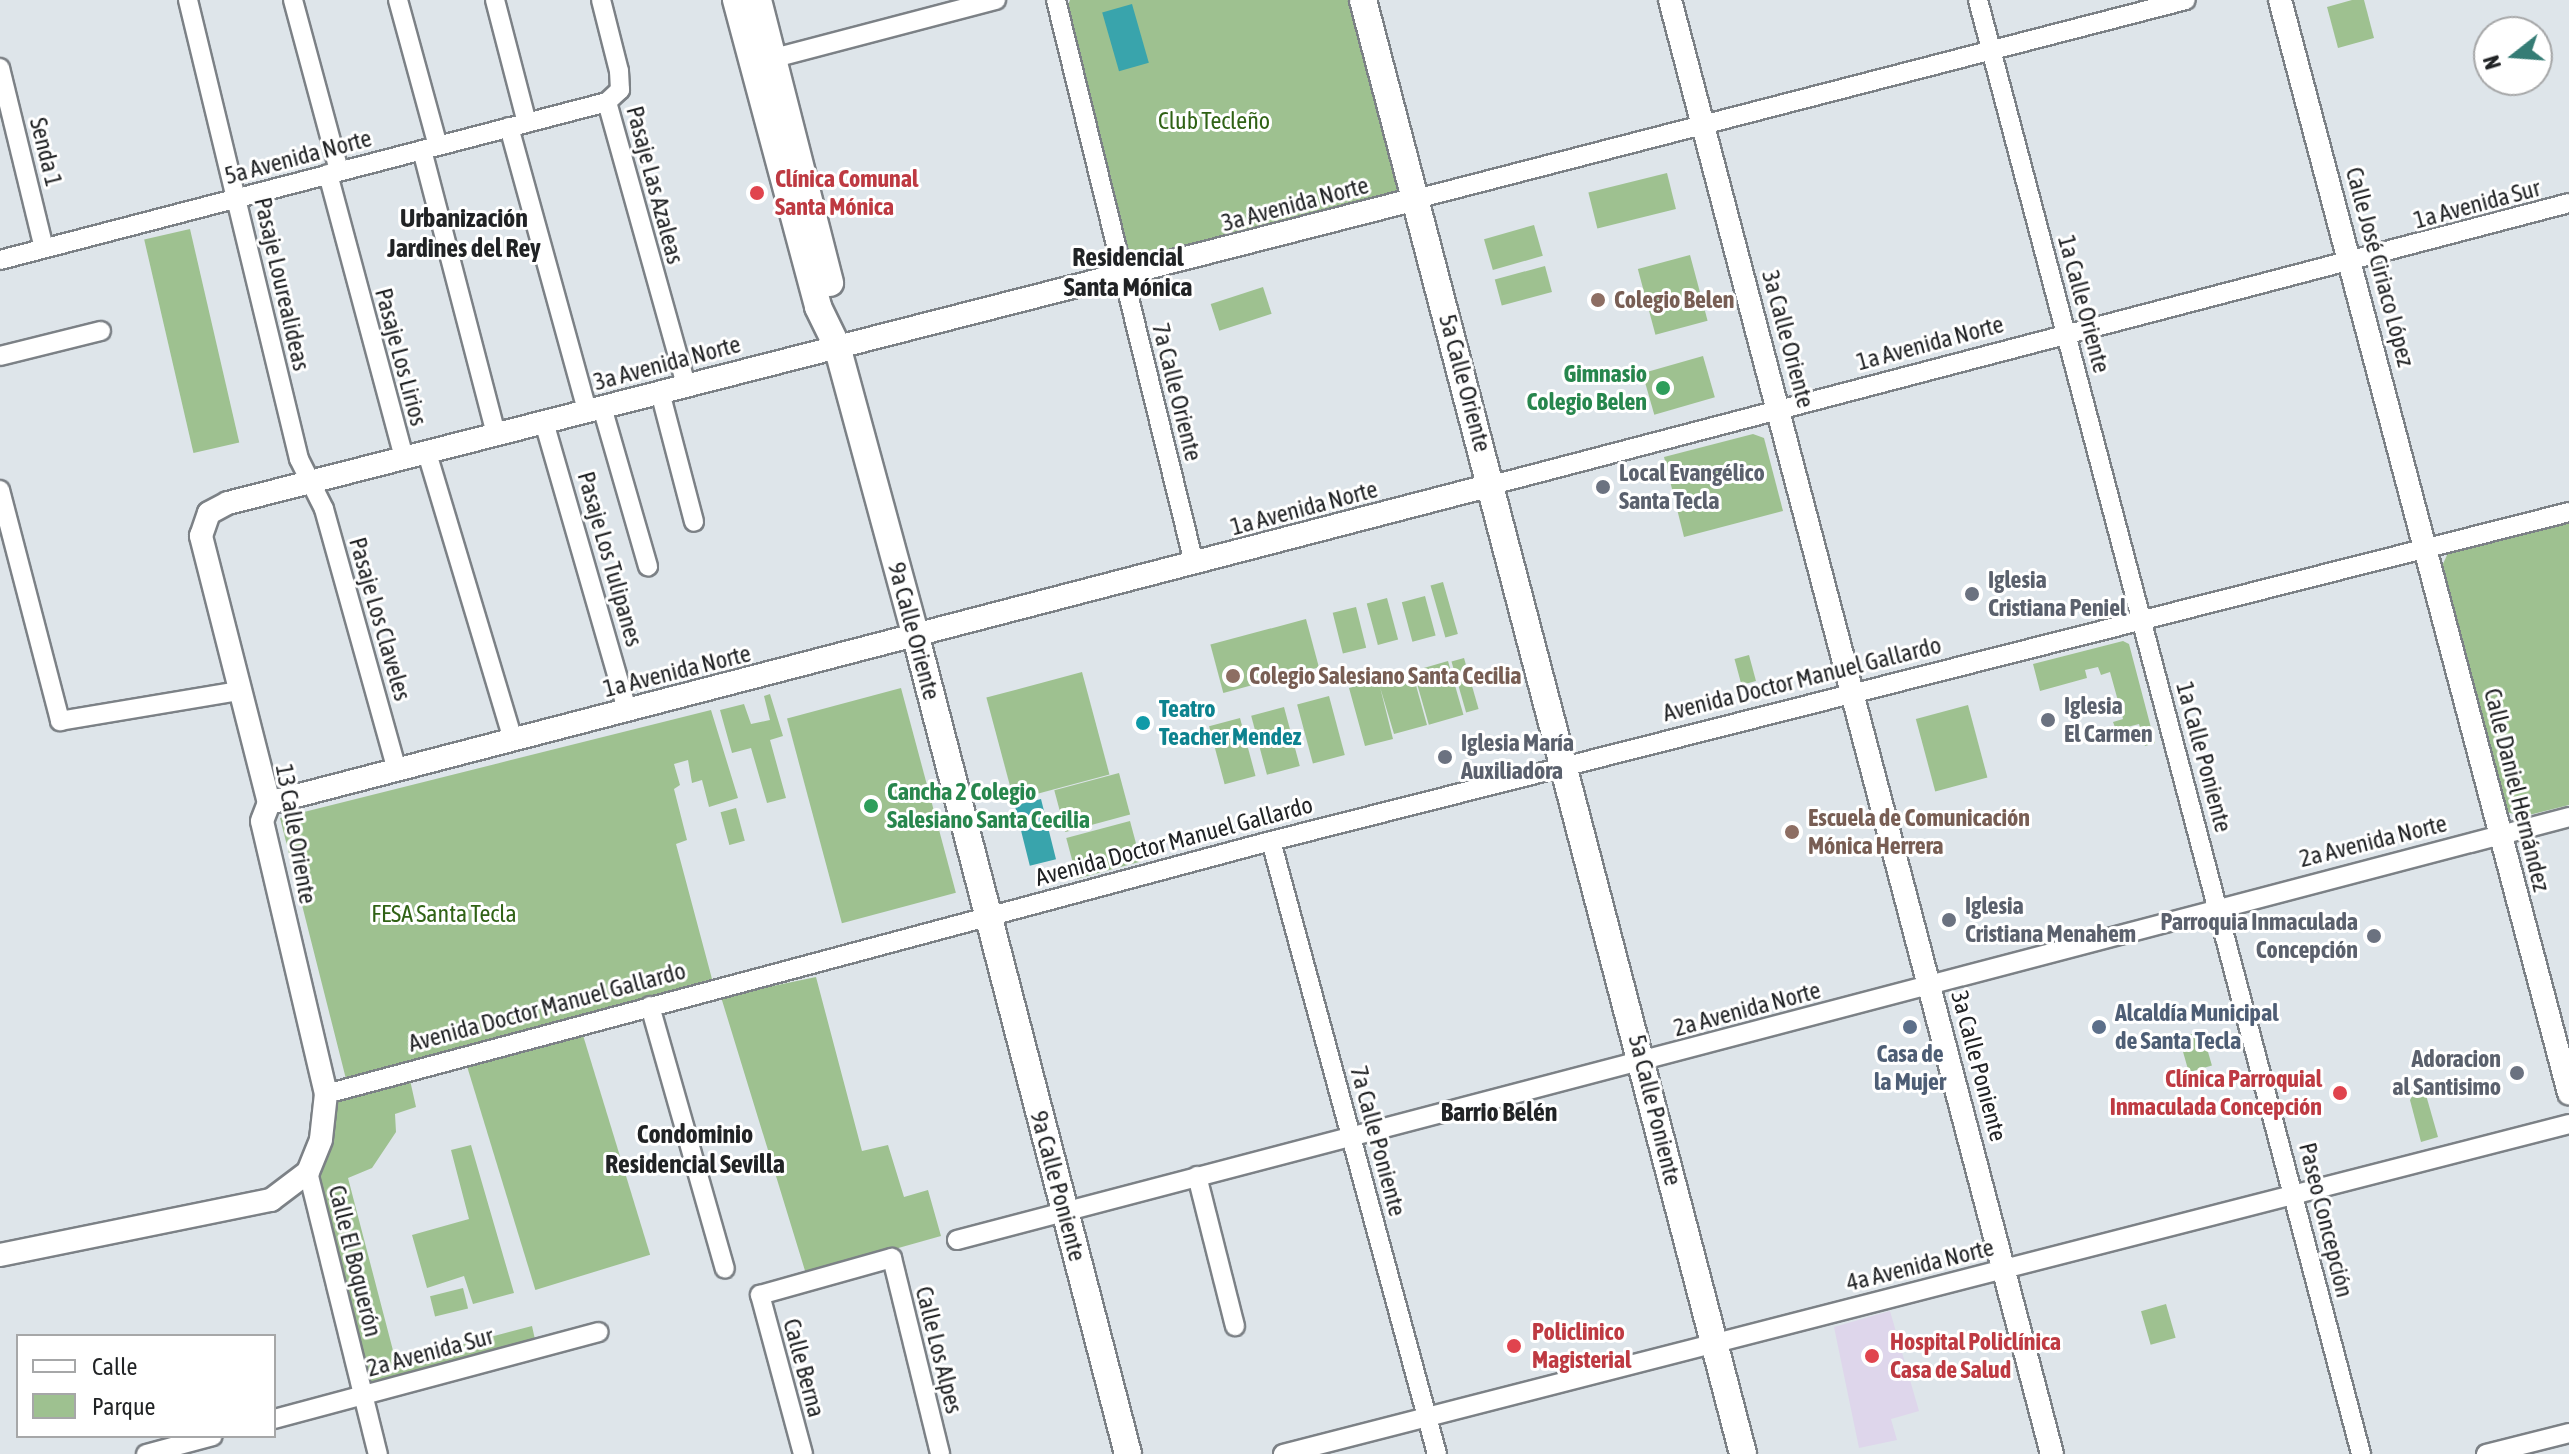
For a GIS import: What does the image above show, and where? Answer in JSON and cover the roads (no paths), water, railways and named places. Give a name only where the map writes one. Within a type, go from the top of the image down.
[{"type":"main road","name":"9a Calle Oriente","points":[[736,0],[762,61],[835,303],[837,346],[988,917]]},
{"type":"main road","name":"9a Calle Oriente","points":[[758,0],[762,61]]},
{"type":"main road","name":"5a Calle Oriente","points":[[1363,0],[1566,766]]},
{"type":"main road","name":"5a Calle Poniente","points":[[1566,766],[1743,1454]]},
{"type":"main road","name":"9a Calle Poniente","points":[[988,917],[1128,1454]]},
{"type":"street","name":"Pasaje Lourealideas","points":[[188,0],[299,459],[310,484]]},
{"type":"street","name":"Pasaje Los Lirios","points":[[293,0],[404,458]]},
{"type":"street","points":[[398,0],[496,435]]},
{"type":"street","points":[[495,0],[518,125],[594,409],[648,566]]},
{"type":"street","name":"Pasaje Las Azaleas","points":[[601,0],[619,71],[620,90],[607,102],[686,385]]},
{"type":"street","points":[[762,61],[996,0]]},
{"type":"street","name":"7a Calle Oriente","points":[[1056,0],[1194,563]]},
{"type":"street","name":"3a Calle Oriente","points":[[1670,0],[1855,692]]},
{"type":"street","name":"1a Calle Oriente","points":[[1978,0],[2144,620]]},
{"type":"street","name":"3a Avenida Norte","points":[[201,536],[209,513],[228,503],[2186,0]]},
{"type":"street","name":"Calle José Ciriaco López","points":[[2280,0],[2428,547]]},
{"type":"street","name":"Senda 1","points":[[0,68],[44,248]]},
{"type":"street","name":"5a Avenida Norte","points":[[0,260],[607,102]]},
{"type":"street","name":"1a Avenida Sur","points":[[2352,263],[2569,203]]},
{"type":"street","name":"1a Avenida Norte","points":[[269,803],[916,637],[2067,334],[2352,263]]},
{"type":"street","points":[[0,356],[101,331]]},
{"type":"street","points":[[660,392],[694,522]]},
{"type":"street","name":"Pasaje Los Tulipanes","points":[[544,422],[627,710]]},
{"type":"street","points":[[427,453],[513,740]]},
{"type":"street","name":"Pasaje Los Claveles","points":[[310,484],[324,509],[397,770]]},
{"type":"street","points":[[0,490],[60,721],[240,691]]},
{"type":"street","name":"Avenida Doctor Manuel Gallardo","points":[[326,1094],[1271,841],[2569,512]]},
{"type":"street","name":"13 Calle Oriente","points":[[201,536],[269,803],[262,821],[326,1094]]},
{"type":"street","name":"Calle Daniel Hernández","points":[[2428,547],[2569,1093]]},
{"type":"street","name":"1a Calle Poniente","points":[[2144,620],[2218,906]]},
{"type":"street","name":"3a Calle Poniente","points":[[1855,692],[2052,1454]]},
{"type":"street","points":[[2501,833],[2569,817]]},
{"type":"street","name":"2a Avenida Norte","points":[[957,1240],[2501,833]]},
{"type":"street","name":"7a Calle Poniente","points":[[1271,841],[1437,1454]]},
{"type":"street","name":"Paseo Concepción","points":[[2218,906],[2361,1454]]},
{"type":"street","points":[[650,1006],[725,1269]]},
{"type":"street","points":[[0,1255],[271,1200],[308,1172],[321,1139],[326,1094]]},
{"type":"street","name":"4a Avenida Norte","points":[[1283,1454],[2569,1124]]},
{"type":"street","name":"Calle El Boquerón","points":[[308,1172],[378,1454]]},
{"type":"street","points":[[1197,1176],[1235,1326]]},
{"type":"street","name":"Calle Berna","points":[[803,1454],[760,1295],[892,1258]]},
{"type":"street","name":"Calle Los Alpes","points":[[892,1258],[940,1454]]},
{"type":"street","name":"2a Avenida Sur","points":[[276,1418],[599,1332]]},
{"type":"street","points":[[2486,1454],[2569,1433]]},
{"type":"street","points":[[146,1454],[206,1438]]},
{"type":"water","points":[[1132,4],[1149,63],[1119,71],[1102,13]]},
{"type":"water","points":[[1041,799],[1056,859],[1030,866],[1015,806]]},
{"type":"place","name":"Clínica Comunal Santa Mónica","points":[[757,193]]},
{"type":"place","name":"Colegio Belen","points":[[1598,300]]},
{"type":"place","name":"Gimnasio Colegio Belen","points":[[1663,388]]},
{"type":"place","name":"Local Evangélico Santa Tecla","points":[[1603,487]]},
{"type":"place","name":"Iglesia Cristiana Peniel","points":[[1972,594]]},
{"type":"place","name":"Colegio Salesiano Santa Cecilia","points":[[1233,676]]},
{"type":"place","name":"Iglesia El Carmen","points":[[2048,720]]},
{"type":"place","name":"Teatro Teacher Mendez","points":[[1143,723]]},
{"type":"place","name":"Iglesia María Auxiliadora","points":[[1445,757]]},
{"type":"place","name":"Cancha 2 Colegio Salesiano Santa Cecilia","points":[[871,806]]},
{"type":"place","name":"Escuela de Comunicación Mónica Herrera","points":[[1792,832]]},
{"type":"place","name":"Iglesia Cristiana Menahem","points":[[1949,920]]},
{"type":"place","name":"Parroquia Inmaculada Concepción","points":[[2374,936]]},
{"type":"place","name":"Casa de la Mujer","points":[[1910,1027]]},
{"type":"place","name":"Alcaldía Municipal de Santa Tecla","points":[[2099,1027]]},
{"type":"place","name":"Adoracion al Santisimo","points":[[2517,1073]]},
{"type":"place","name":"Clínica Parroquial Inmaculada Concepción","points":[[2340,1093]]},
{"type":"place","name":"Policlinico Magisterial","points":[[1514,1346]]},
{"type":"place","name":"Hospital Policlínica Casa de Salud","points":[[1872,1356]]},
{"type":"district","name":"Urbanización Jardines del Rey","points":[[464,234]]},
{"type":"district","name":"Residencial Santa Mónica","points":[[1128,273]]},
{"type":"district","name":"Barrio Belén","points":[[1499,1113]]},
{"type":"district","name":"Condominio Residencial Sevilla","points":[[695,1150]]},
{"type":"park label","name":"Club Tecleño","points":[[1214,121]]},
{"type":"park label","name":"FESA Santa Tecla","points":[[444,914]]}]
